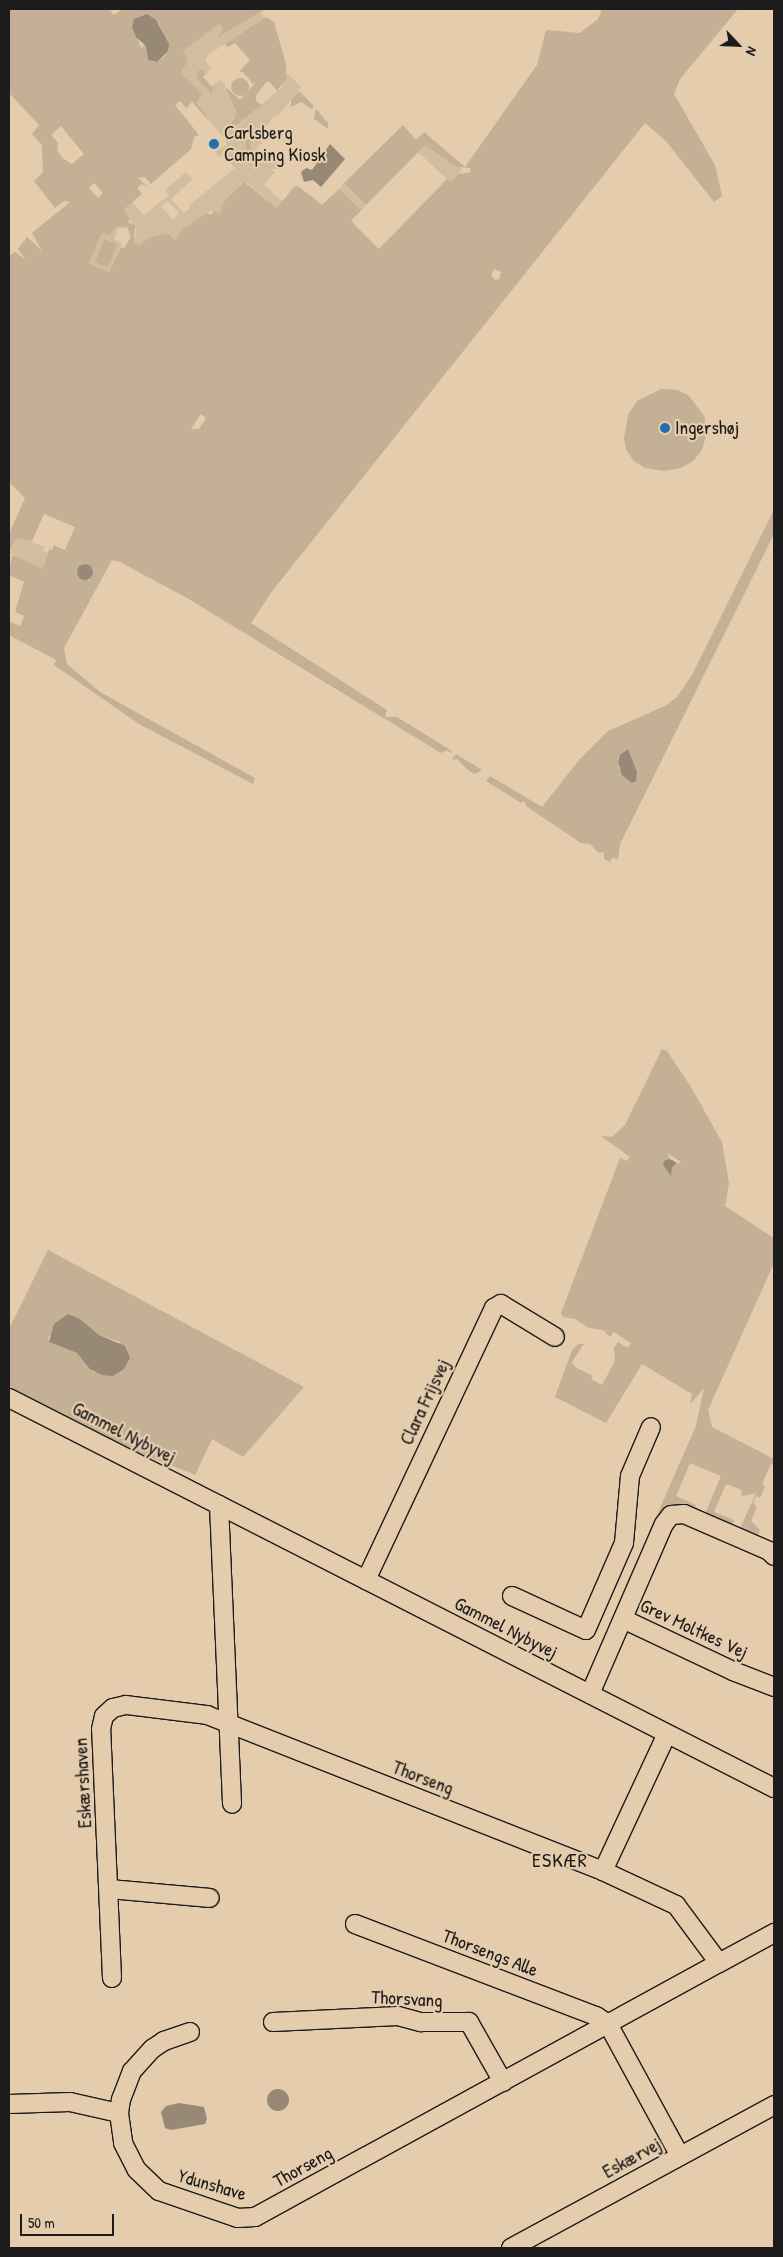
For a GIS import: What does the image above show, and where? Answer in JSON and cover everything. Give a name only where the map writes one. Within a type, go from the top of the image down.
[{"type":"street","name":"Clara Frijsvej","points":[[366,1580],[494,1308],[501,1304],[555,1337]]},
{"type":"street","name":"Gammel Nybyvej","points":[[9,1398],[774,1788]]},
{"type":"street","points":[[512,1596],[586,1630],[624,1543],[630,1476],[651,1427]]},
{"type":"street","points":[[219,1506],[232,1804]]},
{"type":"street","name":"Grev Moltkes Vej","points":[[590,1694],[664,1524],[674,1513],[692,1517],[770,1551],[774,1556]]},
{"type":"street","name":"Grev Moltkes Vej","points":[[597,1606],[733,1671],[774,1687]]},
{"type":"street","name":"Eskærshaven","points":[[112,1978],[110,1889],[101,1729],[104,1716],[113,1708],[126,1705],[207,1715],[228,1724]]},
{"type":"street","name":"Thorseng","points":[[228,1724],[603,1871],[676,1905],[719,1963]]},
{"type":"street","points":[[603,1871],[667,1734]]},
{"type":"street","points":[[110,1889],[210,1898]]},
{"type":"street","name":"Thorsengs Alle","points":[[355,1924],[596,2016],[608,2024]]},
{"type":"street","name":"Thorseng","points":[[255,2217],[774,1933]]},
{"type":"street","name":"Thorsvang","points":[[273,2022],[398,2016],[421,2022],[470,2022],[503,2082]]},
{"type":"street","points":[[608,2024],[680,2156]]},
{"type":"street","name":"Ydunshave","points":[[190,2032],[164,2041],[141,2059],[125,2084],[119,2113],[126,2150],[147,2181],[173,2197],[238,2218],[255,2217]]},
{"type":"street","points":[[9,2104],[70,2102],[119,2113]]},
{"type":"street","name":"Eskærvej","points":[[511,2248],[774,2105]]},
{"type":"shaded area","points":[[9,9],[109,9],[114,15],[122,9],[266,9],[217,38],[223,29],[219,24],[183,51],[188,60],[181,74],[202,94],[197,103],[212,124],[192,102],[186,108],[180,101],[175,105],[199,135],[194,137],[191,149],[151,184],[145,177],[138,178],[148,187],[142,184],[137,188],[142,194],[123,210],[130,219],[128,222],[135,226],[134,243],[140,245],[150,237],[167,233],[175,240],[182,230],[207,213],[212,215],[213,210],[220,214],[225,200],[244,182],[277,208],[294,187],[298,186],[322,205],[339,189],[360,209],[364,207],[351,221],[379,249],[447,179],[452,181],[458,174],[471,172],[470,168],[457,167],[425,145],[366,205],[345,184],[340,187],[403,125],[416,140],[424,132],[465,167],[537,65],[546,30],[580,33],[598,19],[602,9],[738,9],[680,79],[674,94],[715,165],[722,196],[714,202],[666,141],[645,123],[273,590],[251,623],[387,710],[385,717],[397,717],[452,751],[451,753],[447,750],[441,753],[187,598],[120,562],[112,560],[64,648],[67,664],[100,692],[255,778],[253,784],[139,724],[54,665],[56,660],[9,635],[9,621],[20,626],[24,616],[15,612],[24,582],[9,575],[12,555],[43,569],[49,549],[52,550],[54,545],[65,550],[75,527],[44,514],[32,541],[17,538],[9,552],[9,534],[25,498],[9,482],[9,256],[15,252],[26,260],[18,249],[27,237],[42,251],[32,233],[70,202],[64,201],[55,208],[34,181],[43,172],[42,145],[32,134],[39,125],[9,93]],"holes":[[[144,15],[159,24],[165,38],[165,56],[157,62],[148,60],[144,44],[142,49],[136,35],[134,19]],[[61,126],[84,154],[72,164],[62,158],[57,150],[58,143],[51,135]],[[94,183],[103,193],[98,198],[89,188]],[[116,226],[127,227],[132,236],[124,248],[121,247],[109,272],[89,263],[102,233],[110,236]],[[494,269],[501,272],[499,279],[495,280],[491,275]],[[201,414],[206,418],[199,429],[191,429]],[[82,563],[94,569],[89,581],[76,574]]]},
{"type":"shaded area","points":[[261,12],[264,18],[208,55],[205,60],[211,69],[206,74],[202,69],[197,79],[210,94],[212,86],[220,79],[225,85],[224,89],[235,107],[235,116],[229,125],[233,130],[281,88],[287,73],[301,87],[279,115],[274,116],[266,127],[247,140],[249,144],[257,136],[262,143],[256,148],[263,157],[270,160],[275,156],[281,164],[277,169],[271,169],[275,172],[264,185],[282,201],[277,208],[247,183],[242,183],[225,200],[224,211],[219,214],[213,210],[207,213],[174,240],[166,233],[150,237],[140,246],[134,243],[137,230],[123,210],[132,202],[144,215],[169,195],[165,190],[186,172],[193,179],[171,199],[184,213],[191,207],[189,205],[235,168],[225,157],[226,153],[219,157],[215,152],[226,145],[226,141],[199,107],[197,100],[201,96],[181,74],[188,60],[183,51],[219,24],[223,29],[217,38]],"holes":[[[168,201],[179,213],[173,219],[161,207]]]},
{"type":"shaded area","points":[[147,14],[156,20],[169,44],[168,51],[157,62],[148,60],[146,46],[136,37],[132,27],[134,19]]},
{"type":"shaded area","points":[[266,17],[274,22],[286,64],[286,79],[277,91],[270,82],[266,82],[256,96],[256,101],[262,105],[231,130],[228,126],[234,119],[236,111],[224,86],[240,100],[257,81],[253,84],[243,72],[239,72],[250,60],[235,43],[228,47],[225,44]]},
{"type":"shaded area","points":[[202,69],[206,74],[203,77],[213,88],[211,94],[197,79],[197,72]]},
{"type":"shaded area","points":[[236,78],[244,78],[249,83],[247,94],[236,96],[231,91],[231,83]]},
{"type":"shaded area","points":[[299,91],[314,106],[312,109],[301,102],[291,107],[291,100]]},
{"type":"shaded area","points":[[316,109],[328,123],[328,129],[314,119]]},
{"type":"shaded area","points":[[262,129],[249,144],[254,152],[251,155],[246,148],[246,141]]},
{"type":"shaded area","points":[[330,144],[345,159],[321,187],[313,180],[304,182],[301,172],[306,168],[312,170]]},
{"type":"shaded area","points":[[424,144],[462,169],[452,181],[447,179],[418,152]]},
{"type":"shaded area","points":[[345,184],[366,205],[364,207],[360,209],[339,189]]},
{"type":"shaded area","points":[[116,226],[128,227],[132,236],[130,239],[128,228],[118,228],[114,239],[122,244],[109,272],[89,263],[102,233],[110,236]]},
{"type":"shaded area","points":[[104,239],[117,244],[108,267],[95,262]]},
{"type":"shaded area","points":[[661,389],[678,390],[689,396],[704,416],[707,432],[702,450],[693,461],[681,468],[664,471],[645,468],[634,461],[626,450],[624,438],[628,415],[637,401]]},
{"type":"shaded area","points":[[774,510],[774,534],[620,844],[618,860],[613,857],[610,862],[604,859],[604,852],[599,853],[590,844],[581,843],[526,806],[524,801],[521,803],[486,781],[490,776],[542,807],[579,760],[608,731],[665,706],[677,697],[692,675]],"holes":[[[627,749],[637,772],[635,778],[619,769],[618,759]]]},
{"type":"shaded area","points":[[18,537],[45,547],[43,551],[50,554],[43,569],[14,557],[14,553],[9,554]]},
{"type":"shaded area","points":[[85,564],[93,572],[85,580],[77,572]]},
{"type":"shaded area","points":[[628,749],[637,772],[636,781],[632,783],[622,775],[618,762],[620,755]]},
{"type":"shaded area","points":[[456,754],[482,770],[475,774],[468,770],[457,759],[452,760]]},
{"type":"shaded area","points":[[662,1049],[667,1051],[691,1087],[722,1142],[729,1183],[725,1206],[774,1238],[774,1263],[708,1410],[712,1427],[774,1459],[774,1465],[771,1464],[762,1484],[765,1486],[760,1498],[756,1496],[753,1503],[757,1507],[751,1521],[760,1530],[756,1539],[739,1531],[756,1493],[744,1496],[741,1495],[742,1490],[726,1484],[714,1512],[734,1520],[731,1528],[704,1516],[721,1476],[690,1463],[676,1496],[696,1505],[694,1512],[685,1508],[620,1607],[617,1606],[696,1426],[704,1388],[690,1404],[692,1394],[642,1364],[606,1423],[555,1397],[572,1350],[578,1344],[587,1344],[583,1345],[572,1362],[575,1367],[593,1376],[591,1379],[602,1385],[615,1361],[614,1348],[618,1342],[628,1348],[631,1343],[614,1332],[610,1337],[603,1330],[589,1328],[575,1319],[563,1317],[561,1313],[620,1158],[627,1161],[630,1157],[601,1136],[612,1137],[625,1125]],"holes":[[[667,1153],[681,1162],[672,1166],[671,1175],[665,1160],[670,1159]]]},
{"type":"shaded area","points":[[670,1159],[677,1163],[672,1167],[671,1176],[663,1165],[665,1160]]},
{"type":"shaded area","points":[[48,1250],[304,1387],[243,1457],[212,1439],[195,1475],[135,1451],[9,1389],[9,1329]],"holes":[[[80,1319],[99,1335],[120,1342],[94,1372],[77,1353],[49,1342],[48,1337]]]},
{"type":"shaded area","points":[[68,1314],[80,1319],[99,1335],[125,1346],[130,1358],[124,1369],[113,1376],[102,1375],[90,1369],[77,1353],[49,1342],[54,1324]]},
{"type":"shaded area","points":[[278,2089],[286,2092],[289,2100],[286,2108],[278,2111],[270,2108],[267,2100],[270,2092]]},
{"type":"shaded area","points":[[179,2103],[204,2107],[207,2119],[205,2124],[171,2130],[165,2128],[161,2112],[166,2106]]},
{"type":"place","name":"Carlsberg Camping Kiosk","points":[[214,144]]},
{"type":"place","name":"Ingershøj","points":[[665,428]]},
{"type":"district","name":"ESKÆR","points":[[560,1859]]}]
